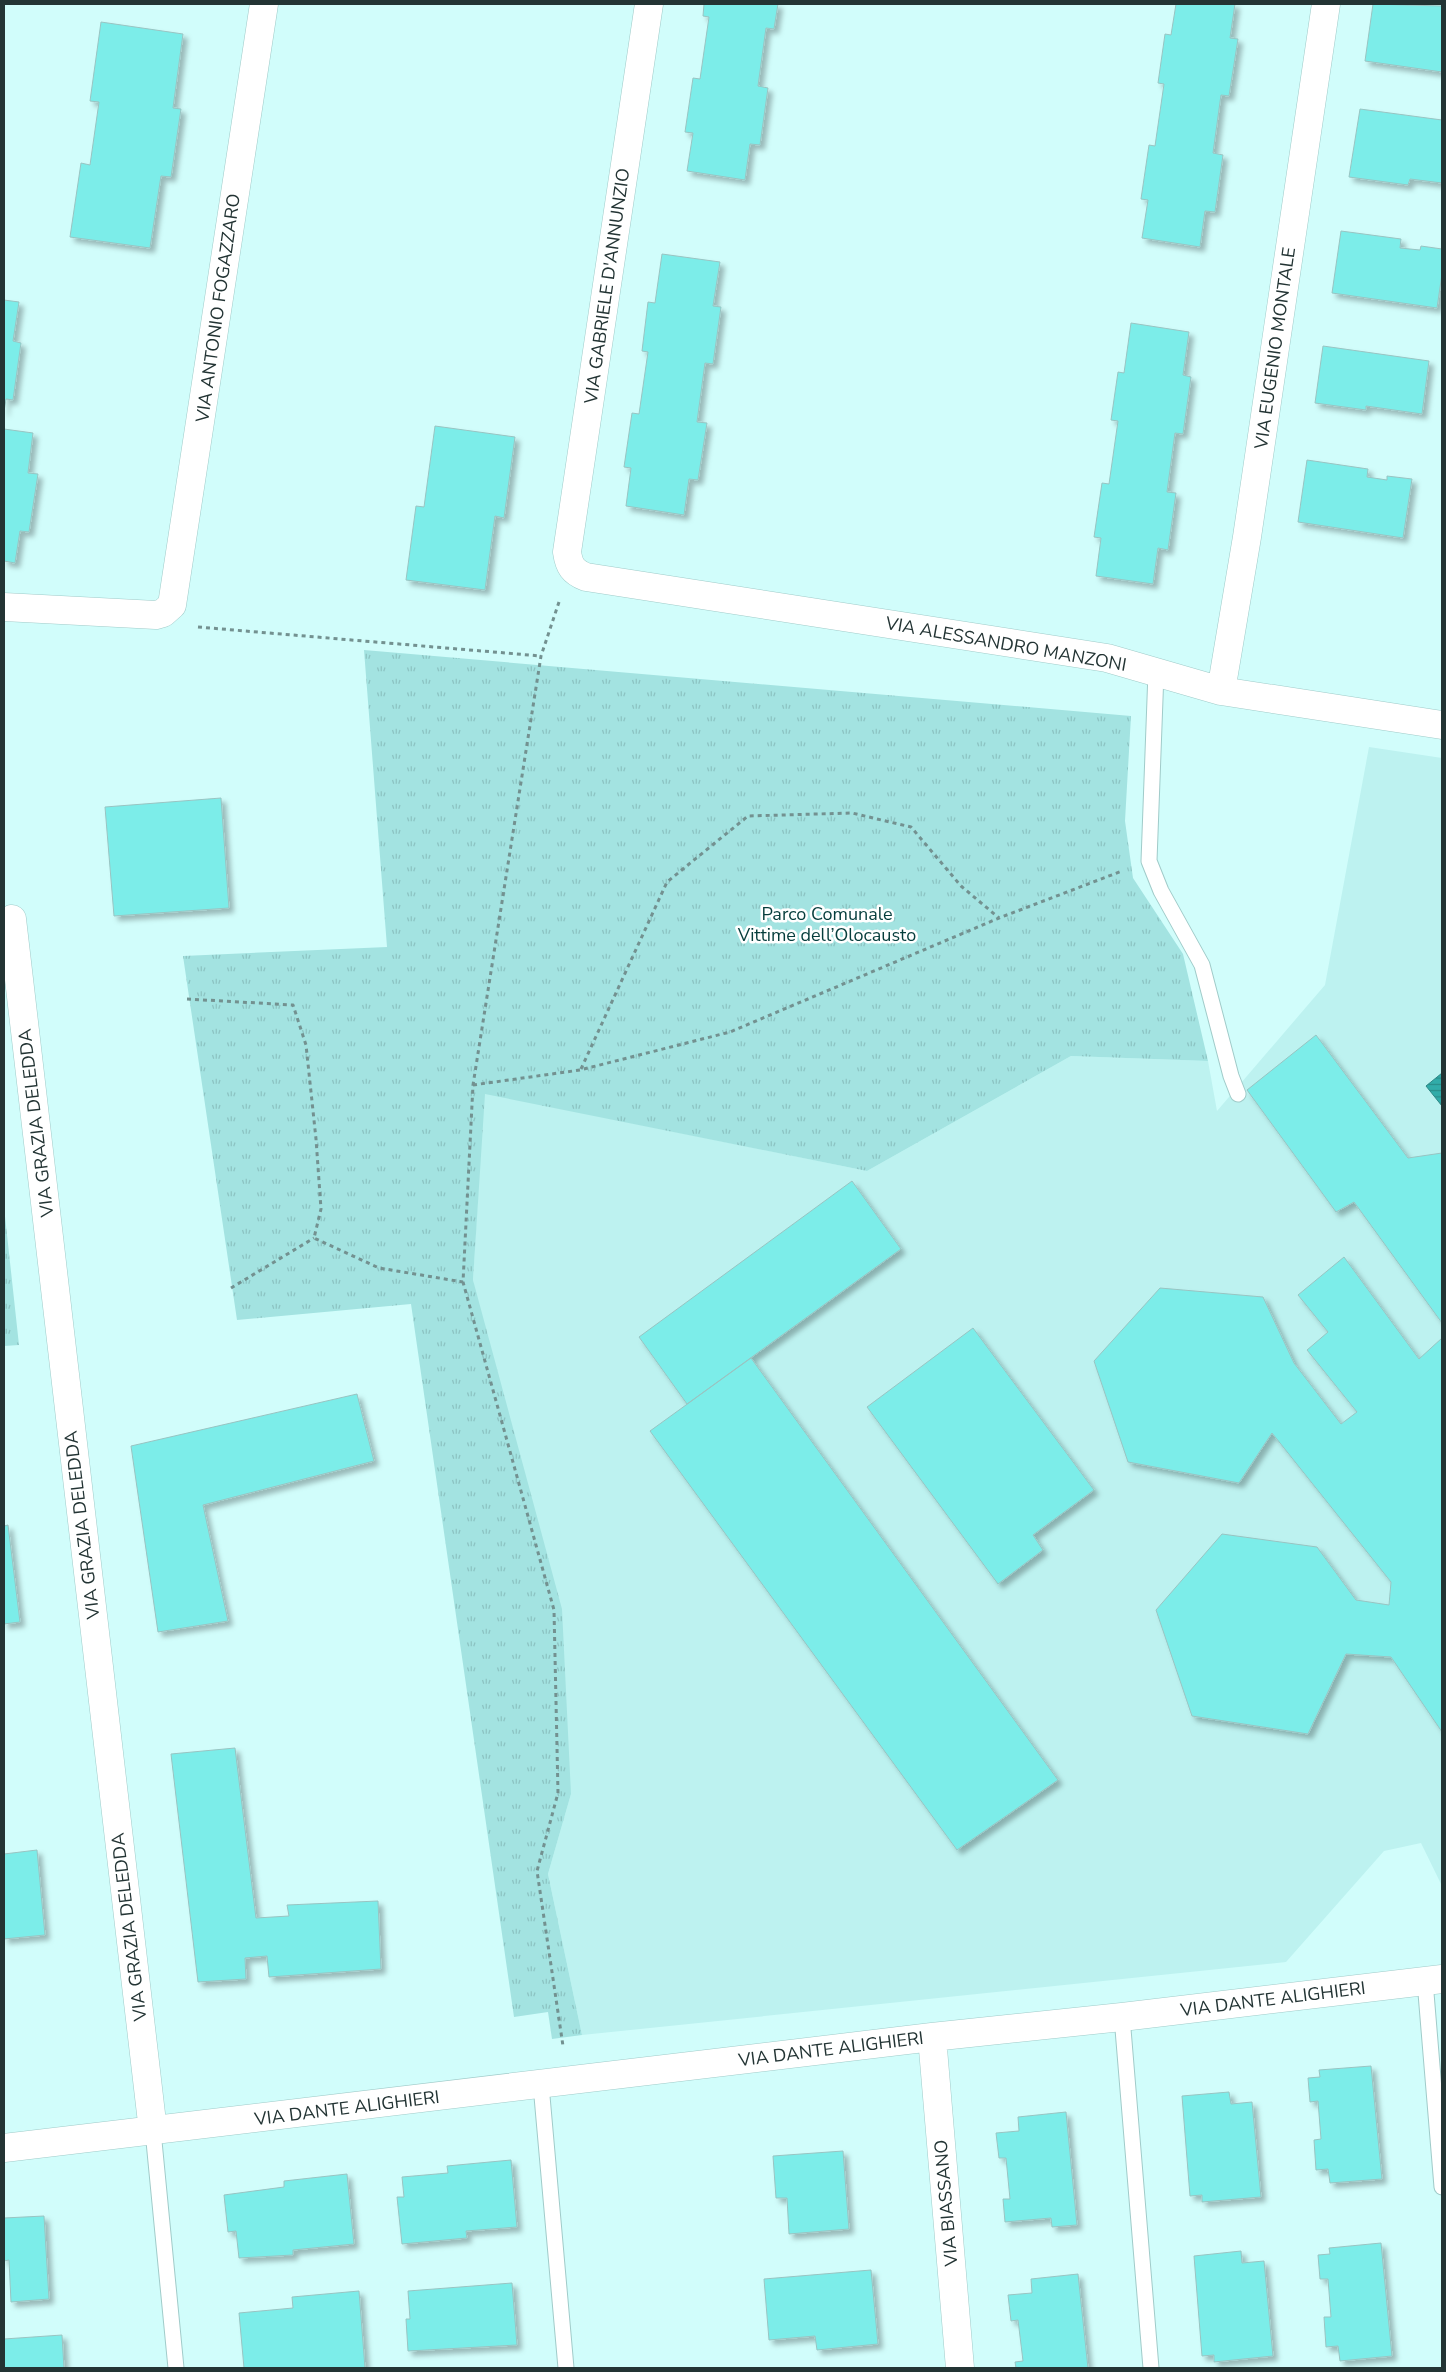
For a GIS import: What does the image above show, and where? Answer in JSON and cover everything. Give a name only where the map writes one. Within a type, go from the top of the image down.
[{"type":"street","name":"VIA ANTONIO FOGAZZARO","points":[[167,609],[175,599],[264,4]]},
{"type":"street","name":"VIA GABRIELE D'ANNUNZIO","points":[[571,568],[567,552],[649,4]]},
{"type":"street","name":"VIA EUGENIO MONTALE","points":[[1221,692],[1247,537],[1326,4]]},
{"type":"street","name":"VIA ALESSANDRO MANZONI","points":[[571,568],[586,578],[1107,658],[1221,692],[1442,725]]},
{"type":"street","points":[[4,607],[156,615],[167,609]]},
{"type":"street","name":"VIA GRAZIA DELEDDA","points":[[12,919],[153,2131]]},
{"type":"street","name":"VIA DANTE ALIGHIERI","points":[[4,2148],[932,2037],[1122,2017],[1434,1980]]},
{"type":"street","name":"VIA BIASSANO","points":[[932,2037],[960,2368]]},
{"type":"lane","points":[[1156,672],[1149,861],[1161,891],[1202,965],[1231,1076],[1238,1094]]},
{"type":"lane","name":"VIA DANTE ALIGHIERI","points":[[1434,1980],[1442,2187]]},
{"type":"lane","points":[[1122,2017],[1151,2368]]},
{"type":"lane","points":[[541,2085],[566,2368]]},
{"type":"lane","points":[[153,2131],[176,2368]]},
{"type":"path","points":[[568,2081],[538,1871],[558,1793],[554,1610],[463,1282],[473,1085],[541,656],[571,568]]},
{"type":"path","points":[[167,609],[184,626],[541,656]]},
{"type":"path","points":[[580,1070],[666,882],[748,816],[852,813],[911,827],[961,886],[999,918]]},
{"type":"path","points":[[473,1085],[580,1070],[730,1032],[999,918],[1149,861]]},
{"type":"path","points":[[188,999],[293,1005],[306,1045],[321,1209],[314,1238],[231,1288]]},
{"type":"path","points":[[314,1238],[379,1268],[463,1282]]},
{"type":"shaded area","points":[[1369,747],[1442,758],[1442,1886],[1421,1843],[1384,1851],[1286,1962],[582,2035],[548,1874],[571,1794],[473,1280],[484,1093],[867,1171],[1071,1056],[1208,1061],[1217,1111],[1325,985]]},
{"type":"shaded area","points":[[1442,1073],[1442,1106],[1426,1086]]},
{"type":"green space","name":"Parco Comunale Vittime dell’Olocausto","points":[[364,650],[1131,716],[1125,821],[1133,878],[1183,954],[1208,1061],[1071,1056],[867,1171],[485,1094],[473,1280],[562,1609],[571,1794],[548,1874],[582,2035],[552,2039],[548,2012],[514,2017],[411,1304],[237,1320],[183,956],[387,947]]},
{"type":"green space","points":[[4,1207],[19,1345],[4,1346]]},
{"type":"building","points":[[704,4],[778,4],[774,29],[766,28],[758,86],[768,88],[760,145],[750,144],[745,180],[687,171],[693,133],[685,132],[693,78],[700,79],[709,17],[703,16]]},
{"type":"building","points":[[1176,4],[1235,4],[1230,38],[1238,39],[1229,96],[1221,95],[1213,153],[1223,155],[1215,212],[1205,211],[1200,247],[1142,238],[1148,200],[1141,199],[1149,145],[1155,146],[1164,84],[1158,83],[1165,34],[1171,35]]},
{"type":"building","points":[[1373,4],[1442,6],[1442,72],[1365,61]]},
{"type":"building","points":[[101,22],[183,34],[173,108],[181,109],[171,177],[161,176],[150,248],[70,237],[81,163],[90,165],[99,102],[90,101]]},
{"type":"building","points":[[1360,109],[1442,120],[1442,183],[1410,179],[1408,185],[1349,177]]},
{"type":"building","points":[[1341,231],[1401,239],[1400,248],[1420,250],[1421,246],[1442,249],[1442,274],[1437,308],[1332,293]]},
{"type":"building","points":[[662,254],[720,262],[713,306],[721,307],[713,364],[705,363],[697,422],[707,423],[698,480],[689,479],[684,515],[626,506],[631,468],[624,467],[632,413],[639,414],[648,352],[642,351],[648,302],[655,303]]},
{"type":"building","points":[[4,300],[19,302],[13,341],[21,343],[13,400],[6,399],[4,412]]},
{"type":"building","points":[[1131,323],[1189,332],[1183,375],[1191,377],[1183,434],[1175,433],[1167,492],[1176,493],[1168,550],[1158,548],[1153,584],[1096,576],[1101,538],[1094,537],[1102,483],[1109,484],[1118,421],[1111,420],[1118,372],[1124,373]]},
{"type":"building","points":[[1323,346],[1429,361],[1422,414],[1366,406],[1366,410],[1315,403]]},
{"type":"building","points":[[435,426],[515,437],[504,518],[495,516],[485,590],[406,580],[416,506],[424,507]]},
{"type":"building","points":[[4,429],[33,433],[28,473],[38,474],[29,532],[20,531],[15,563],[4,561]]},
{"type":"building","points":[[1307,460],[1368,469],[1367,477],[1387,480],[1387,476],[1412,479],[1403,538],[1298,522]]},
{"type":"building","points":[[221,798],[229,908],[114,916],[105,807]]},
{"type":"building","points":[[1316,1035],[1408,1158],[1442,1153],[1442,1323],[1354,1202],[1336,1212],[1247,1090]]},
{"type":"building","points":[[852,1181],[901,1249],[687,1404],[639,1337]]},
{"type":"building","points":[[1344,1257],[1419,1359],[1442,1338],[1442,1732],[1391,1657],[1346,1654],[1308,1734],[1192,1716],[1156,1610],[1222,1534],[1317,1547],[1356,1600],[1389,1605],[1391,1582],[1272,1433],[1239,1483],[1128,1462],[1094,1361],[1160,1288],[1263,1297],[1294,1363],[1341,1424],[1357,1412],[1307,1350],[1328,1332],[1298,1295]]},
{"type":"building","points":[[973,1328],[1094,1490],[1033,1535],[1043,1550],[998,1584],[867,1407]]},
{"type":"building","points":[[751,1358],[1058,1780],[957,1850],[650,1431]]},
{"type":"building","points":[[357,1394],[374,1461],[203,1505],[228,1621],[158,1632],[131,1446]]},
{"type":"building","points":[[8,1525],[20,1622],[4,1624],[4,1526]]},
{"type":"building","points":[[235,1748],[256,1918],[289,1916],[287,1905],[378,1901],[381,1969],[269,1977],[267,1956],[245,1958],[246,1979],[198,1982],[171,1754]]},
{"type":"building","points":[[37,1850],[45,1935],[4,1939],[4,1854]]},
{"type":"building","points":[[1371,2066],[1382,2179],[1330,2183],[1328,2169],[1316,2170],[1314,2140],[1321,2139],[1318,2101],[1310,2102],[1308,2078],[1320,2077],[1319,2070]]},
{"type":"building","points":[[1229,2092],[1231,2104],[1252,2102],[1261,2197],[1202,2202],[1202,2195],[1190,2196],[1182,2096]]},
{"type":"building","points":[[1066,2112],[1077,2225],[1052,2227],[1051,2218],[1005,2222],[1003,2199],[1010,2199],[1006,2158],[999,2158],[996,2133],[1019,2131],[1018,2117]]},
{"type":"building","points":[[843,2151],[849,2229],[789,2234],[787,2198],[776,2198],[773,2156]]},
{"type":"building","points":[[511,2160],[517,2227],[466,2231],[467,2238],[402,2244],[397,2197],[404,2197],[402,2177],[448,2173],[447,2166]]},
{"type":"building","points":[[347,2174],[354,2244],[293,2250],[293,2255],[239,2258],[236,2231],[228,2232],[224,2195],[284,2187],[284,2181]]},
{"type":"building","points":[[44,2216],[49,2299],[11,2302],[9,2260],[4,2261],[4,2218]]},
{"type":"building","points":[[1381,2243],[1392,2356],[1340,2361],[1338,2346],[1326,2347],[1324,2317],[1331,2317],[1328,2279],[1320,2279],[1318,2255],[1330,2254],[1329,2248]]},
{"type":"building","points":[[1241,2251],[1242,2263],[1264,2261],[1273,2356],[1214,2362],[1214,2355],[1202,2356],[1194,2256]]},
{"type":"building","points":[[871,2270],[878,2344],[817,2350],[815,2336],[769,2340],[764,2279]]},
{"type":"building","points":[[1078,2274],[1088,2368],[1016,2368],[1015,2362],[1023,2361],[1018,2320],[1011,2321],[1008,2295],[1032,2293],[1031,2279]]},
{"type":"building","points":[[512,2283],[517,2345],[408,2351],[406,2319],[410,2319],[408,2291]]},
{"type":"building","points":[[359,2291],[365,2368],[244,2368],[239,2313],[293,2308],[292,2297]]},
{"type":"building","points":[[62,2335],[64,2368],[4,2368],[4,2339]]}]
